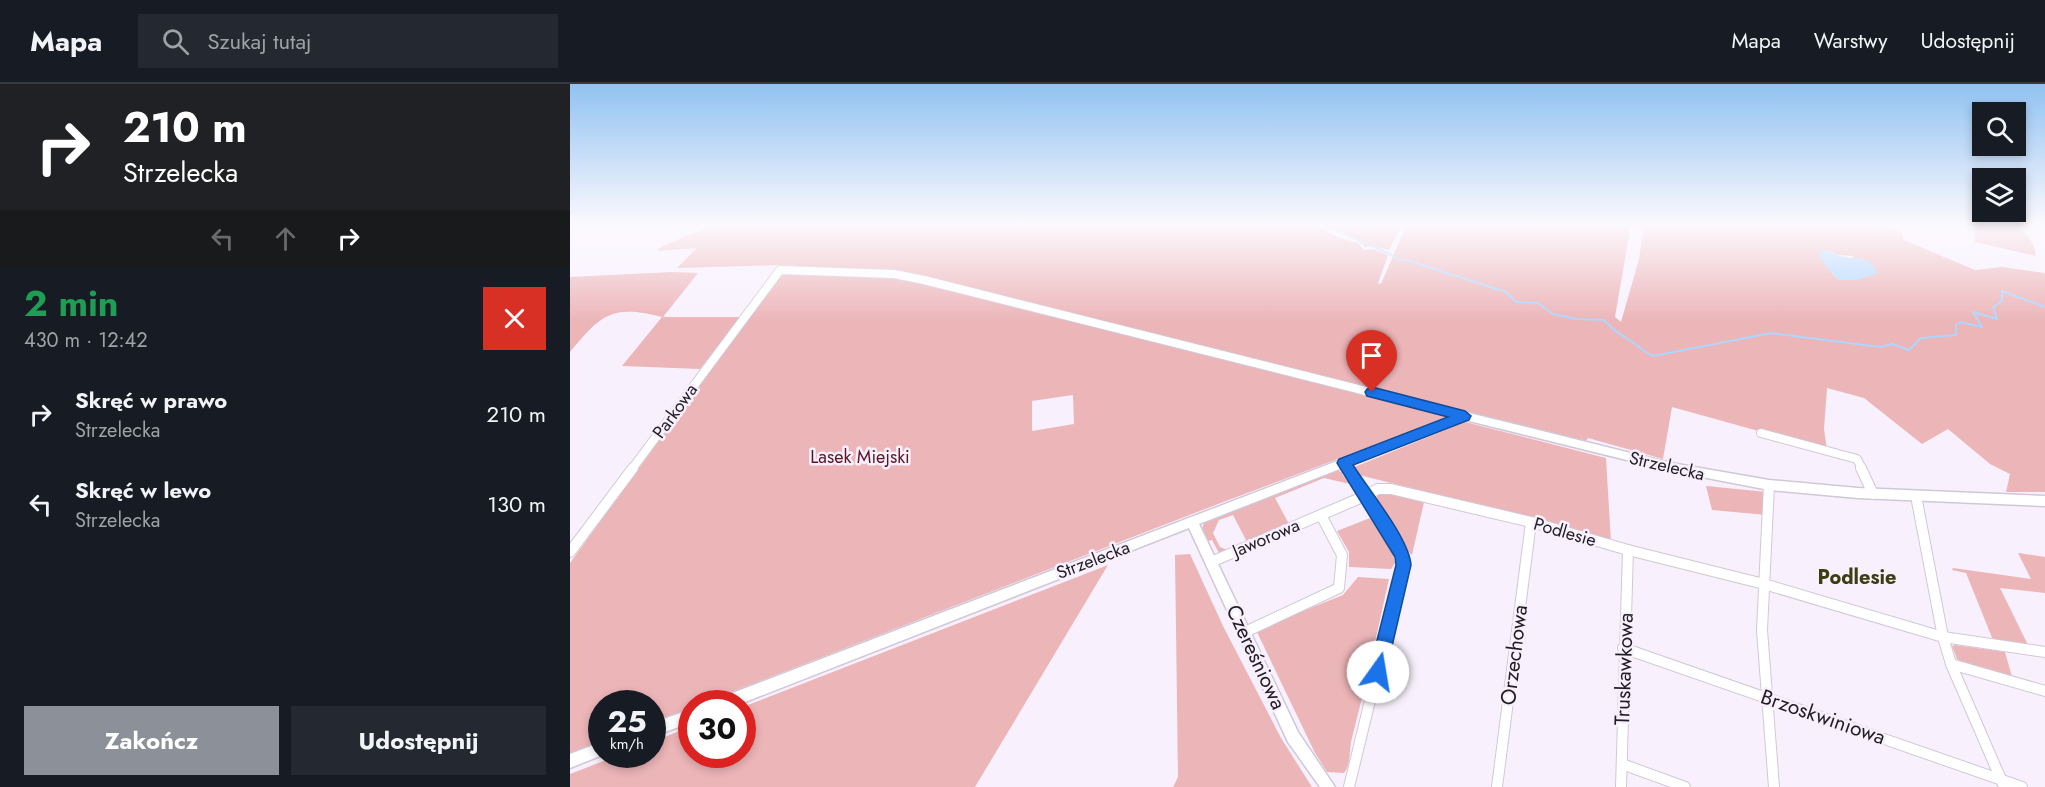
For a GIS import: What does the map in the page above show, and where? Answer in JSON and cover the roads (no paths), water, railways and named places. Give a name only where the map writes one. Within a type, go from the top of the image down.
[{"type":"street","name":"Strzelecka","points":[[780,270],[894,274],[914,278],[1671,467],[1768,486],[1873,494],[2045,501]]},
{"type":"street","name":"Parkowa","points":[[570,552],[780,270]]},
{"type":"street","name":"Strzelecka","points":[[756,691],[1465,416]]},
{"type":"street","points":[[1761,433],[1857,459],[1873,494]]},
{"type":"street","points":[[1344,463],[1362,497],[1400,550],[1403,565],[1349,787]]},
{"type":"street","points":[[1768,486],[1762,630],[1774,787]]},
{"type":"street","name":"Podlesie","points":[[1362,497],[1378,489],[1390,489],[1531,522],[1628,550],[1764,584],[1943,637],[2045,652]]},
{"type":"street","points":[[1916,496],[1943,637],[1951,664],[2003,784]]},
{"type":"street","name":"Jaworowa","points":[[1212,562],[1362,497]]},
{"type":"street","name":"Jaworowa","points":[[1245,632],[1339,588],[1342,555],[1321,515]]},
{"type":"street","name":"Czereśniowa","points":[[1192,522],[1293,737],[1328,787]]},
{"type":"street","name":"Orzechowa","points":[[1497,787],[1531,522]]},
{"type":"street","name":"Truskawkowa","points":[[1621,787],[1623,648],[1628,550]]},
{"type":"street","name":"Brzoskwiniowa","points":[[1623,648],[1766,697],[2003,784],[2022,787]]},
{"type":"street","points":[[1951,664],[2045,691]]},
{"type":"street","points":[[570,761],[588,754]]},
{"type":"street","points":[[1622,764],[1685,787]]},
{"type":"water","points":[[1819,257],[1862,258],[1870,262],[1878,273],[1858,280],[1838,280]]},
{"type":"waterway","points":[[1394,257],[1506,292],[1516,302],[1538,303],[1553,314],[1576,319],[1604,320],[1618,333],[1653,356],[1771,333],[1880,347],[1892,344],[1909,350],[1921,338],[1956,335],[1956,325],[1960,322],[1982,327],[1973,312],[1997,319],[1993,307],[2002,301],[2002,291],[2045,307]]},
{"type":"district","name":"Podlesie","points":[[1857,577]]},
{"type":"park label","name":"Lasek Miejski","points":[[860,457]]}]
